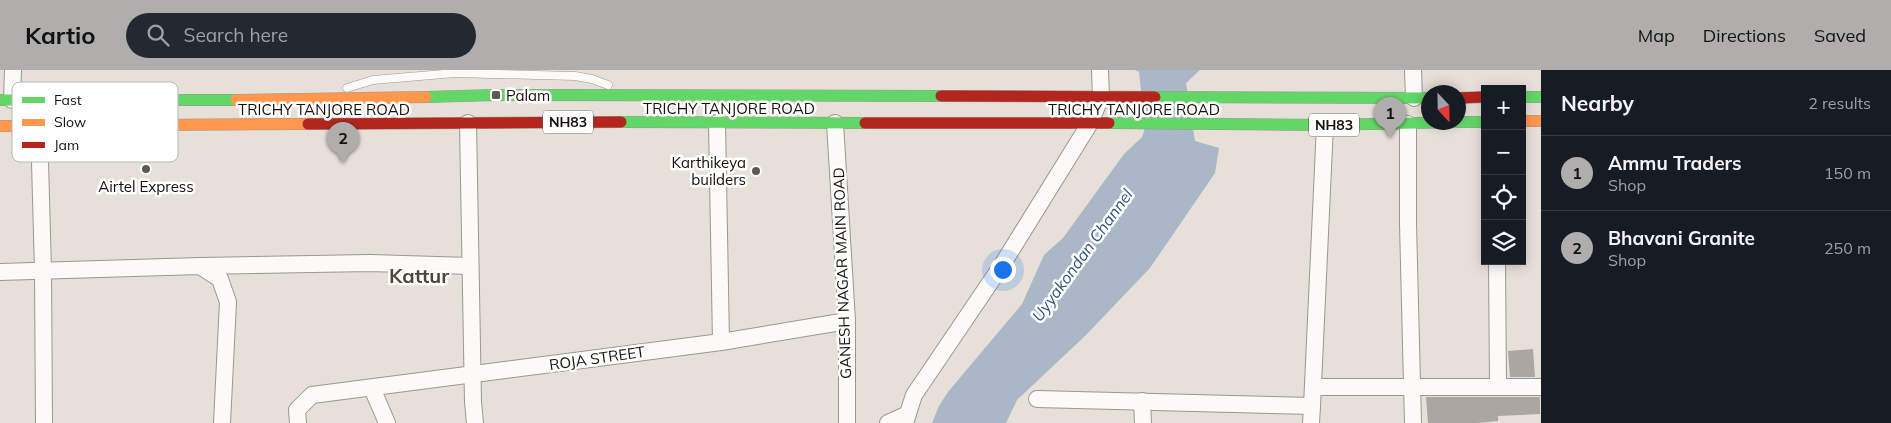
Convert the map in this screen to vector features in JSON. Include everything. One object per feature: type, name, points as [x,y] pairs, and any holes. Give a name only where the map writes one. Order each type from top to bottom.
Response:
[{"type":"highway","name":"TRICHY TANJORE ROAD","points":[[178,100],[318,100],[496,95],[1421,98]]},
{"type":"highway","points":[[1526,97],[1541,97]]},
{"type":"highway","points":[[1466,98],[1481,98]]},
{"type":"highway","points":[[1526,121],[1541,121]]},
{"type":"highway","name":"TRICHY TANJORE ROAD","points":[[178,125],[468,122],[1137,122],[1325,125],[1421,123]]},
{"type":"highway","name":"TRICHY TANJORE ROAD","points":[[1466,122],[1481,122]]},
{"type":"street","points":[[6,100],[13,70]]},
{"type":"street","points":[[888,423],[906,418],[914,395],[1002,265],[1090,123],[1100,97],[1100,70]]},
{"type":"street","points":[[1414,70],[1421,98]]},
{"type":"street","points":[[468,122],[472,375],[475,423]]},
{"type":"street","points":[[717,123],[721,342]]},
{"type":"street","name":"GANESH NAGAR MAIN ROAD","points":[[835,123],[847,321],[847,423]]},
{"type":"street","points":[[1408,124],[1408,224],[1413,423]]},
{"type":"street","points":[[1311,423],[1325,125]]},
{"type":"street","points":[[40,162],[44,423]]},
{"type":"street","points":[[0,272],[370,263],[470,266]]},
{"type":"street","points":[[1497,265],[1498,387]]},
{"type":"street","points":[[200,266],[220,279],[228,302],[222,423]]},
{"type":"street","name":"ROJA STREET","points":[[298,423],[297,410],[312,396],[721,342],[847,321]]},
{"type":"street","points":[[1313,387],[1541,387]]},
{"type":"street","points":[[372,388],[387,423]]},
{"type":"street","points":[[1038,399],[1312,406]]},
{"type":"street","points":[[1142,401],[1143,423]]},
{"type":"lane","points":[[318,100],[373,80],[455,73],[575,76],[604,83],[632,96]]},
{"type":"water","name":"Uyyakondan Channel","points":[[1135,70],[1200,70],[1186,83],[1195,141],[1219,148],[1215,173],[1150,268],[1086,335],[1017,400],[1006,423],[932,423],[939,406],[948,392],[1022,304],[1044,255],[1063,238],[1124,154],[1142,137],[1145,128],[1139,72]]},
{"type":"building","points":[[1533,349],[1535,377],[1510,377],[1508,351]]},
{"type":"building","points":[[1426,397],[1540,397],[1540,414],[1498,416],[1498,421],[1478,423],[1428,423]]},
{"type":"traffic: fast","points":[[426,97],[496,95],[941,96]]},
{"type":"traffic: fast","points":[[1155,97],[1421,98]]},
{"type":"traffic: fast","points":[[1526,97],[1541,97]]},
{"type":"traffic: fast","points":[[0,100],[12,100]]},
{"type":"traffic: fast","points":[[178,100],[236,100]]},
{"type":"traffic: fast","points":[[621,122],[865,123]]},
{"type":"traffic: fast","points":[[1466,122],[1481,122]]},
{"type":"traffic: fast","points":[[1109,123],[1325,125],[1421,123]]},
{"type":"traffic: slow","points":[[236,100],[426,97]]},
{"type":"traffic: slow","points":[[1526,121],[1541,121]]},
{"type":"traffic: slow","points":[[178,125],[308,124]]},
{"type":"traffic: slow","points":[[0,126],[12,126]]},
{"type":"traffic: jam","points":[[941,96],[1155,97]]},
{"type":"traffic: jam","points":[[1466,98],[1481,97]]},
{"type":"traffic: jam","points":[[308,124],[621,122]]},
{"type":"traffic: jam","points":[[865,123],[1109,123]]},
{"type":"place","name":"Palam","points":[[496,95]]},
{"type":"place","name":"Ammu Traders","points":[[1390,138]]},
{"type":"place","name":"Bhavani Granite","points":[[343,163]]},
{"type":"place","name":"Airtel Express","points":[[146,169]]},
{"type":"place","name":"Karthikeya builders","points":[[756,171]]},
{"type":"district","name":"Kattur","points":[[419,275]]}]
